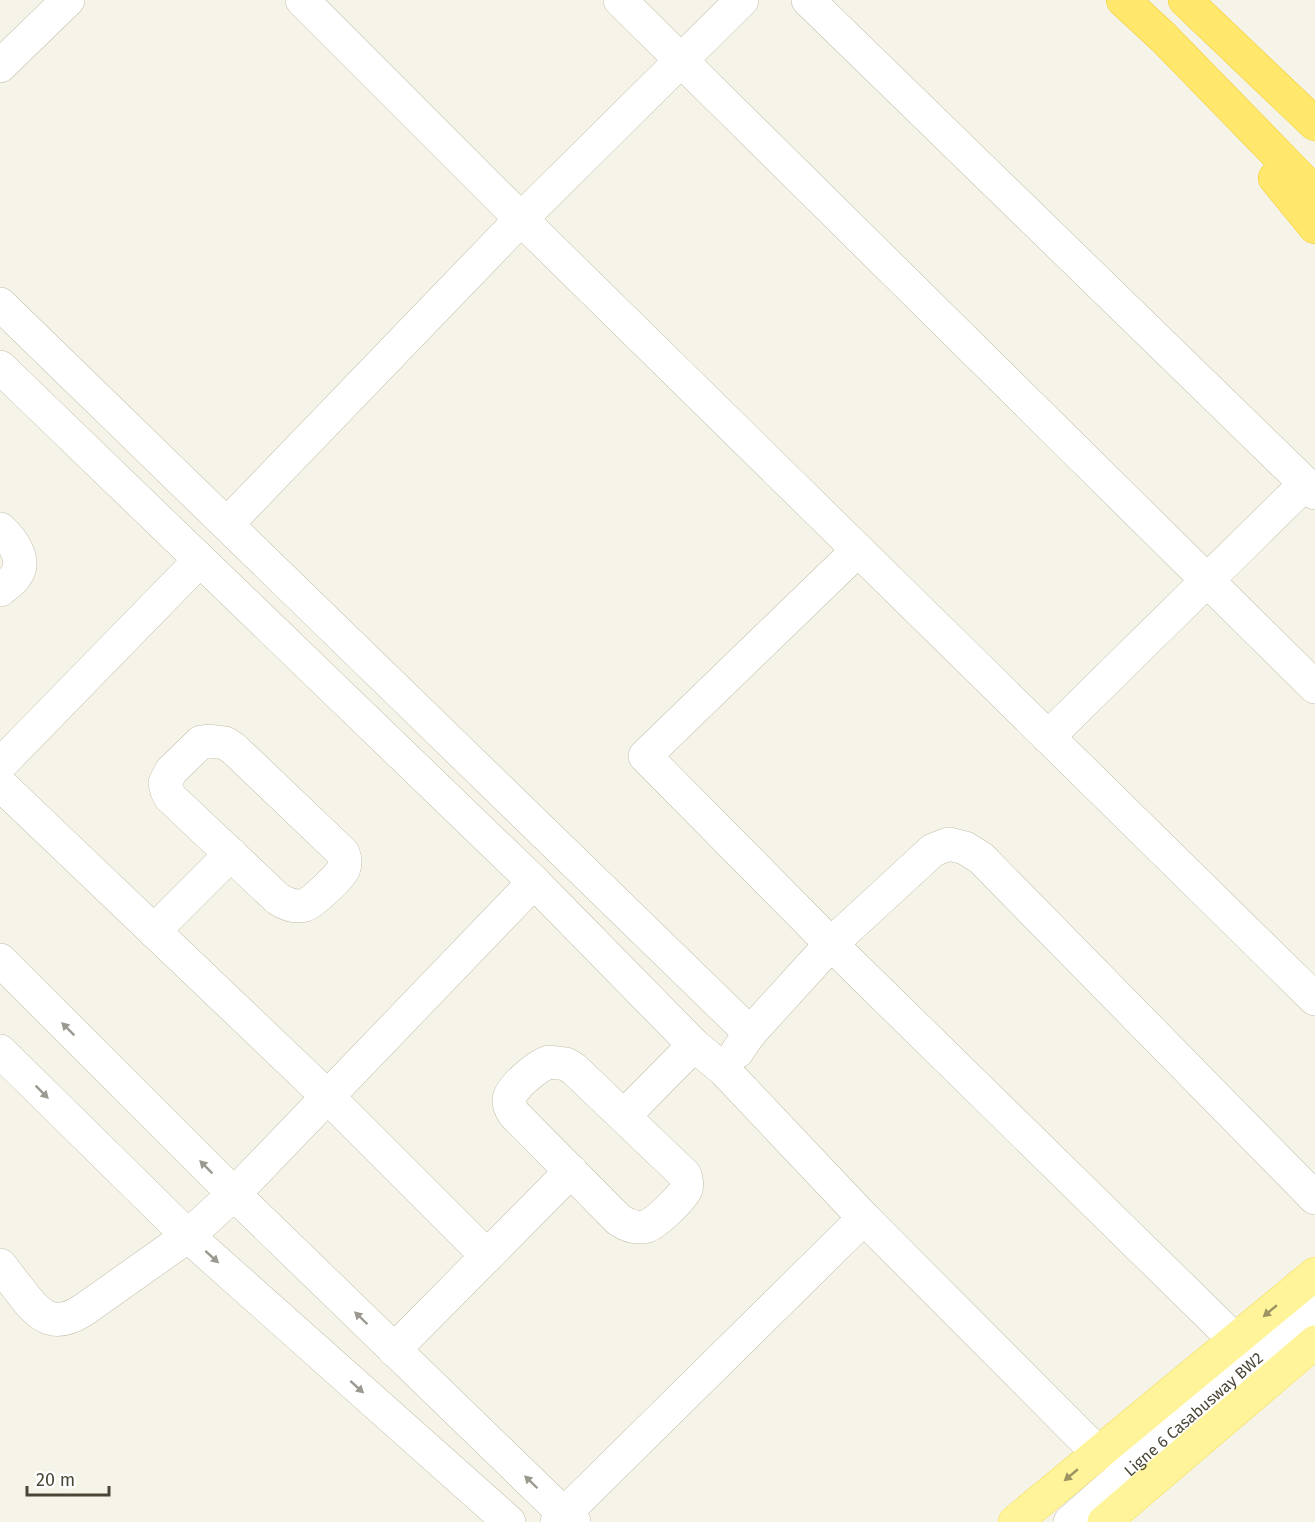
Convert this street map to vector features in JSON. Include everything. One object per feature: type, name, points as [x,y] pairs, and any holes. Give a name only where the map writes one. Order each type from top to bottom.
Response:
[{"type":"highway","points":[[1123,0],[1164,38],[1315,193]]},
{"type":"highway","points":[[1189,4],[1315,100]]},
{"type":"highway","points":[[1189,4],[1315,124]]},
{"type":"highway","points":[[1164,38],[1315,227]]},
{"type":"main road","points":[[1014,1522],[1315,1274]]},
{"type":"main road","points":[[1104,1522],[1315,1342]]},
{"type":"street","points":[[0,66],[68,0]]},
{"type":"street","points":[[302,0],[521,219],[1315,999]]},
{"type":"street","points":[[620,0],[1315,687]]},
{"type":"street","points":[[227,525],[521,219],[742,0]]},
{"type":"street","points":[[808,0],[1310,489],[1207,580],[1048,737]]},
{"type":"street","points":[[0,304],[750,1034]]},
{"type":"street","points":[[0,367],[534,882],[694,1045],[724,1070],[864,1218],[1098,1453]]},
{"type":"street","points":[[0,529],[15,545],[19,555],[17,575],[0,590]]},
{"type":"street","points":[[858,550],[645,756],[831,944],[1235,1340]]},
{"type":"street","points":[[0,765],[200,560]]},
{"type":"street","points":[[216,741],[232,748],[344,853],[345,866],[315,900],[306,905],[297,906],[286,904],[278,899],[231,854],[170,797],[167,791],[165,783],[171,771],[201,742],[216,741]]},
{"type":"street","points":[[0,784],[328,1097],[487,1256]]},
{"type":"street","points":[[724,1070],[750,1034],[831,944],[933,850],[949,844],[964,848],[981,858],[1315,1198]]},
{"type":"street","points":[[154,931],[231,854]]},
{"type":"street","points":[[0,1265],[33,1308],[41,1315],[60,1320],[82,1311],[188,1236],[234,1194],[534,882]]},
{"type":"street","points":[[0,960],[565,1519],[864,1218]]},
{"type":"street","points":[[624,1116],[694,1045]]},
{"type":"street","points":[[0,1051],[188,1236],[510,1522]]},
{"type":"street","points":[[557,1062],[566,1064],[574,1070],[685,1175],[687,1182],[686,1188],[657,1221],[648,1226],[639,1227],[628,1226],[619,1220],[571,1172],[513,1114],[510,1107],[509,1100],[514,1088],[543,1064],[557,1062]]},
{"type":"street","points":[[394,1350],[571,1172]]},
{"type":"street","name":"Ligne 6 Casabusway BW2","points":[[1070,1522],[1315,1307]]},
{"type":"street","name":"Ligne 6 Casabusway BW2","points":[[1087,1522],[1315,1324]]}]
